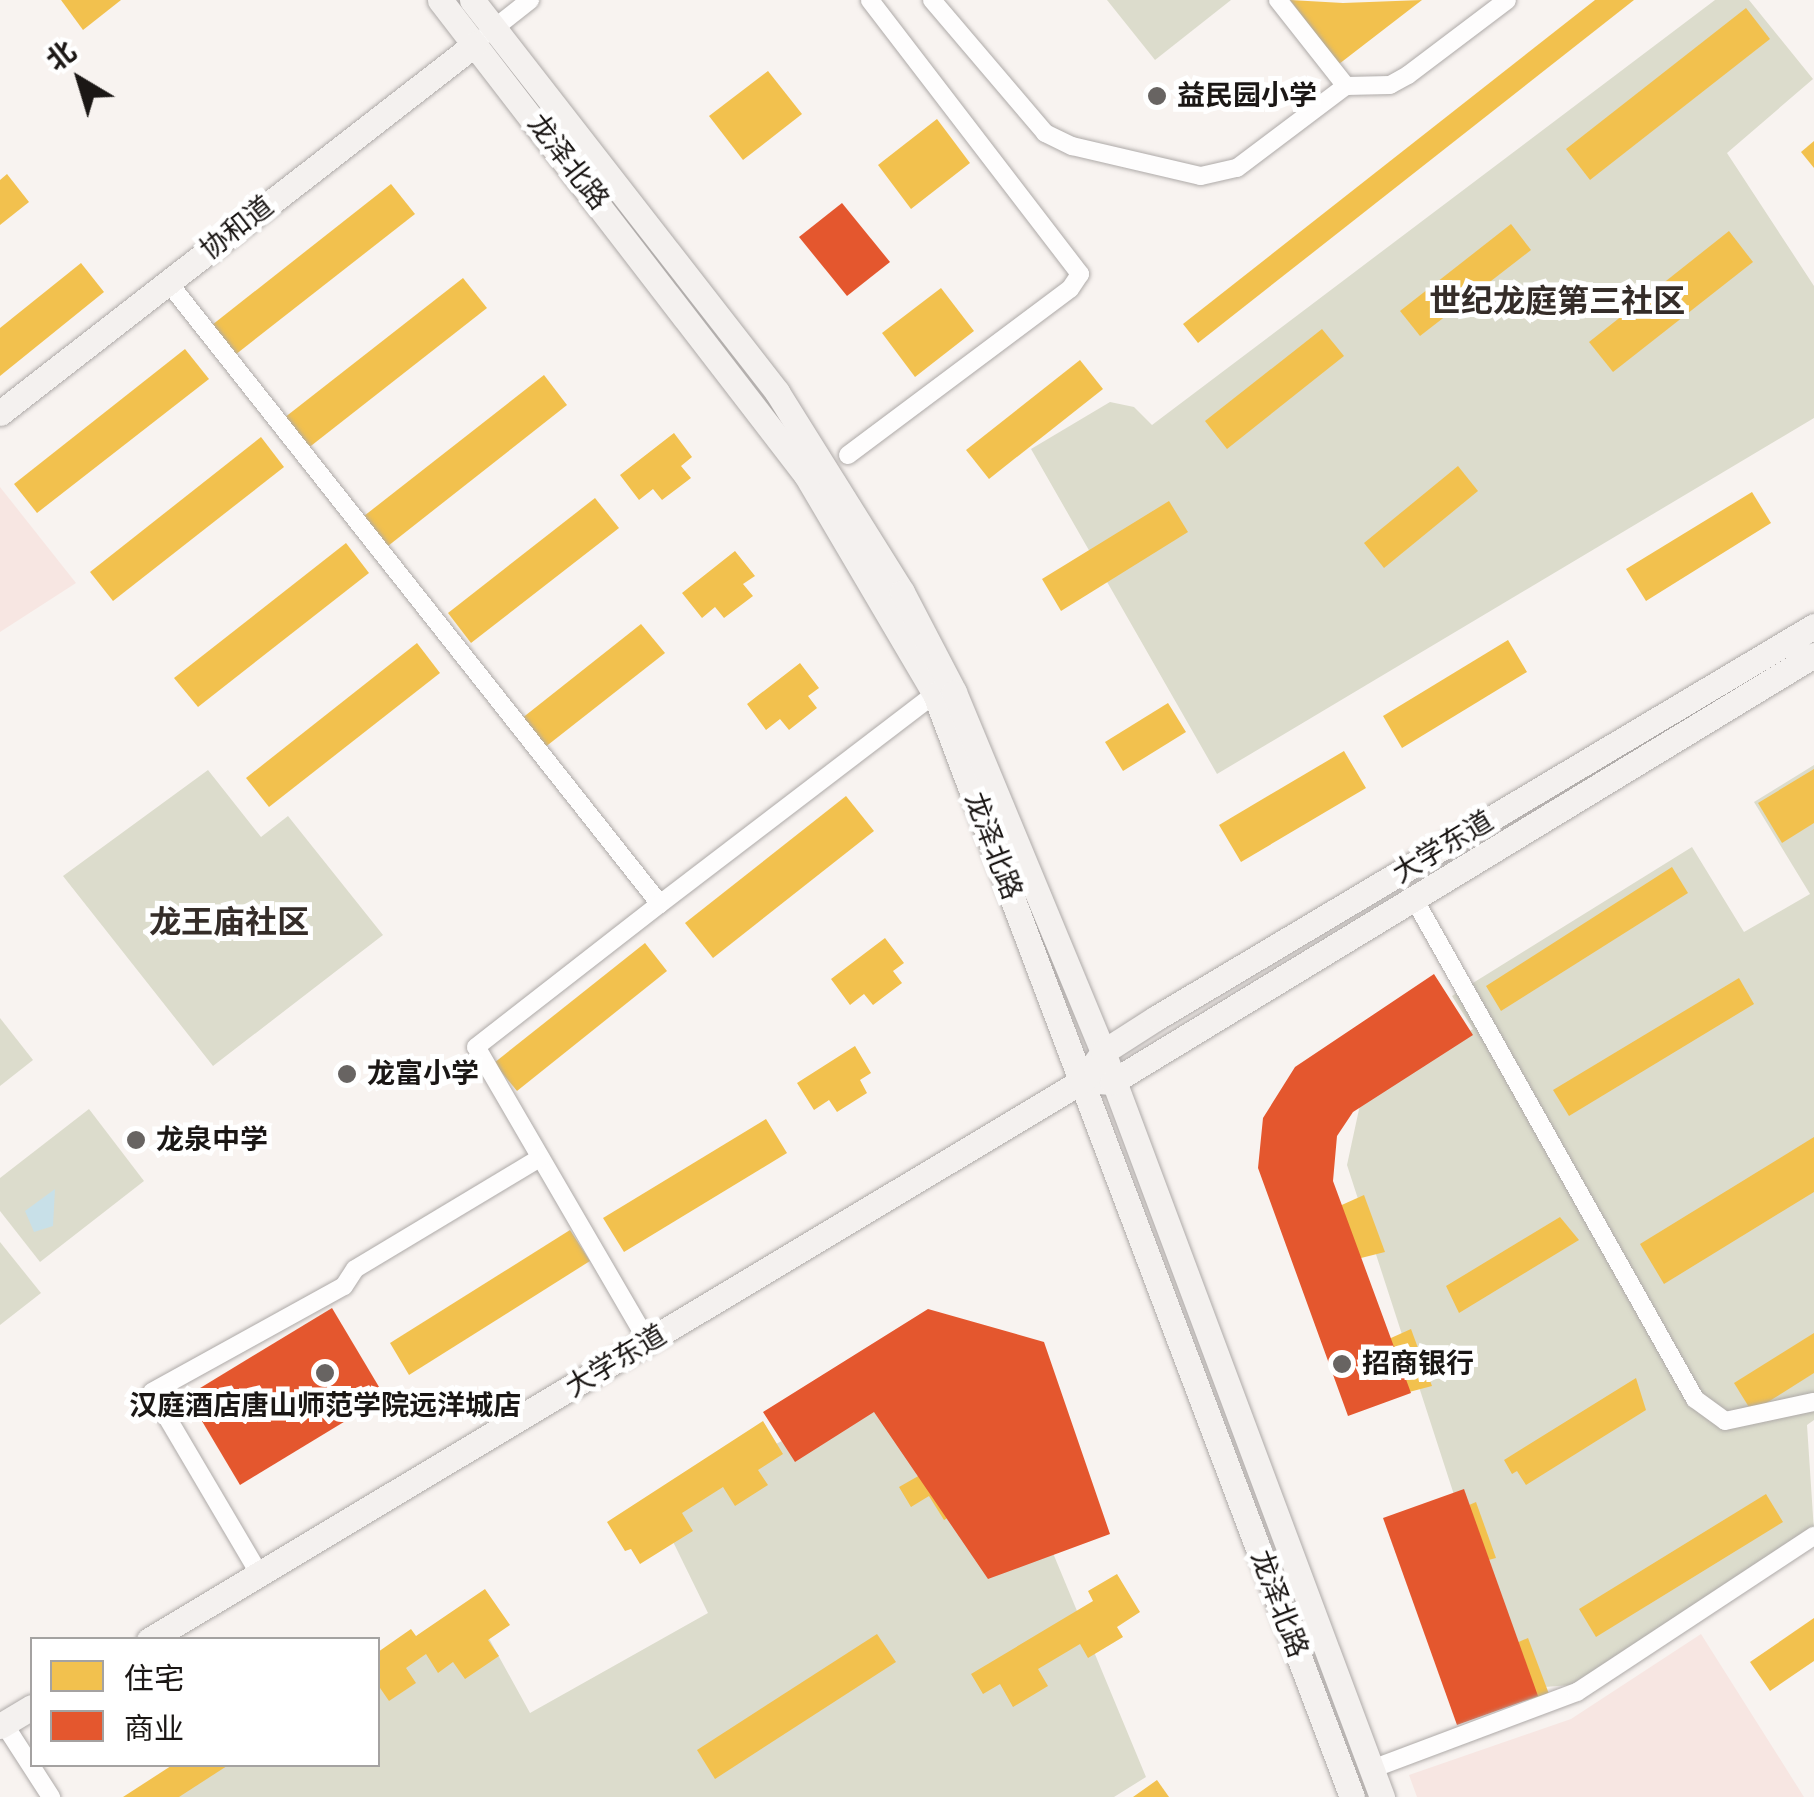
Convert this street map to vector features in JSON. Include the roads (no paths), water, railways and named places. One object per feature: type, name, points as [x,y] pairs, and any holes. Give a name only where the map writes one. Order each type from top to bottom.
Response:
[{"type":"main road","name":"龙泽北路","points":[[440,0],[484,36],[806,474],[944,693],[1103,1052],[1382,1797]]},
{"type":"main road","name":"龙泽北路","points":[[472,0],[484,36]]},
{"type":"main road","name":"协和道","points":[[0,412],[484,36]]},
{"type":"main road","name":"大学东道","points":[[153,1637],[1082,1081],[1103,1052],[1814,626]]},
{"type":"main road","name":"大学东道","points":[[1112,1082],[1814,655]]},
{"type":"main road","name":"龙泽北路","points":[[944,693],[1082,1081],[1352,1797]]},
{"type":"main road","points":[[1082,1081],[1112,1082]]},
{"type":"main road","points":[[2,1725],[30,1708]]},
{"type":"street","points":[[484,36],[530,0]]},
{"type":"street","points":[[848,455],[1070,289],[1080,274],[870,0]]},
{"type":"street","points":[[932,0],[1044,133],[1201,176],[1237,168],[1346,86],[1399,80],[1507,0]]},
{"type":"street","points":[[1278,0],[1346,86]]},
{"type":"street","points":[[168,282],[660,904]]},
{"type":"street","points":[[648,1342],[476,1047],[660,904],[944,693]]},
{"type":"street","points":[[1413,898],[1694,1399],[1725,1420],[1814,1402]]},
{"type":"street","points":[[260,1574],[152,1392],[344,1286],[356,1269],[540,1158]]},
{"type":"street","points":[[1372,1769],[1576,1692],[1814,1536]]},
{"type":"street","points":[[2,1725],[30,1766]]},
{"type":"street","points":[[31,1767],[51,1797]]},
{"type":"water","points":[[55,1189],[53,1226],[34,1232],[25,1211]]},
{"type":"place","name":"益民园小学","points":[[1157,96]]},
{"type":"place","name":"龙富小学","points":[[347,1074]]},
{"type":"place","name":"龙泉中学","points":[[136,1140]]},
{"type":"place","name":"招商银行","points":[[1342,1364]]},
{"type":"place","name":"汉庭酒店唐山师范学院远洋城店","points":[[325,1373]]},
{"type":"district","name":"世纪龙庭第三社区","points":[[1557,301]]},
{"type":"district","name":"龙王庙社区","points":[[229,922]]}]
